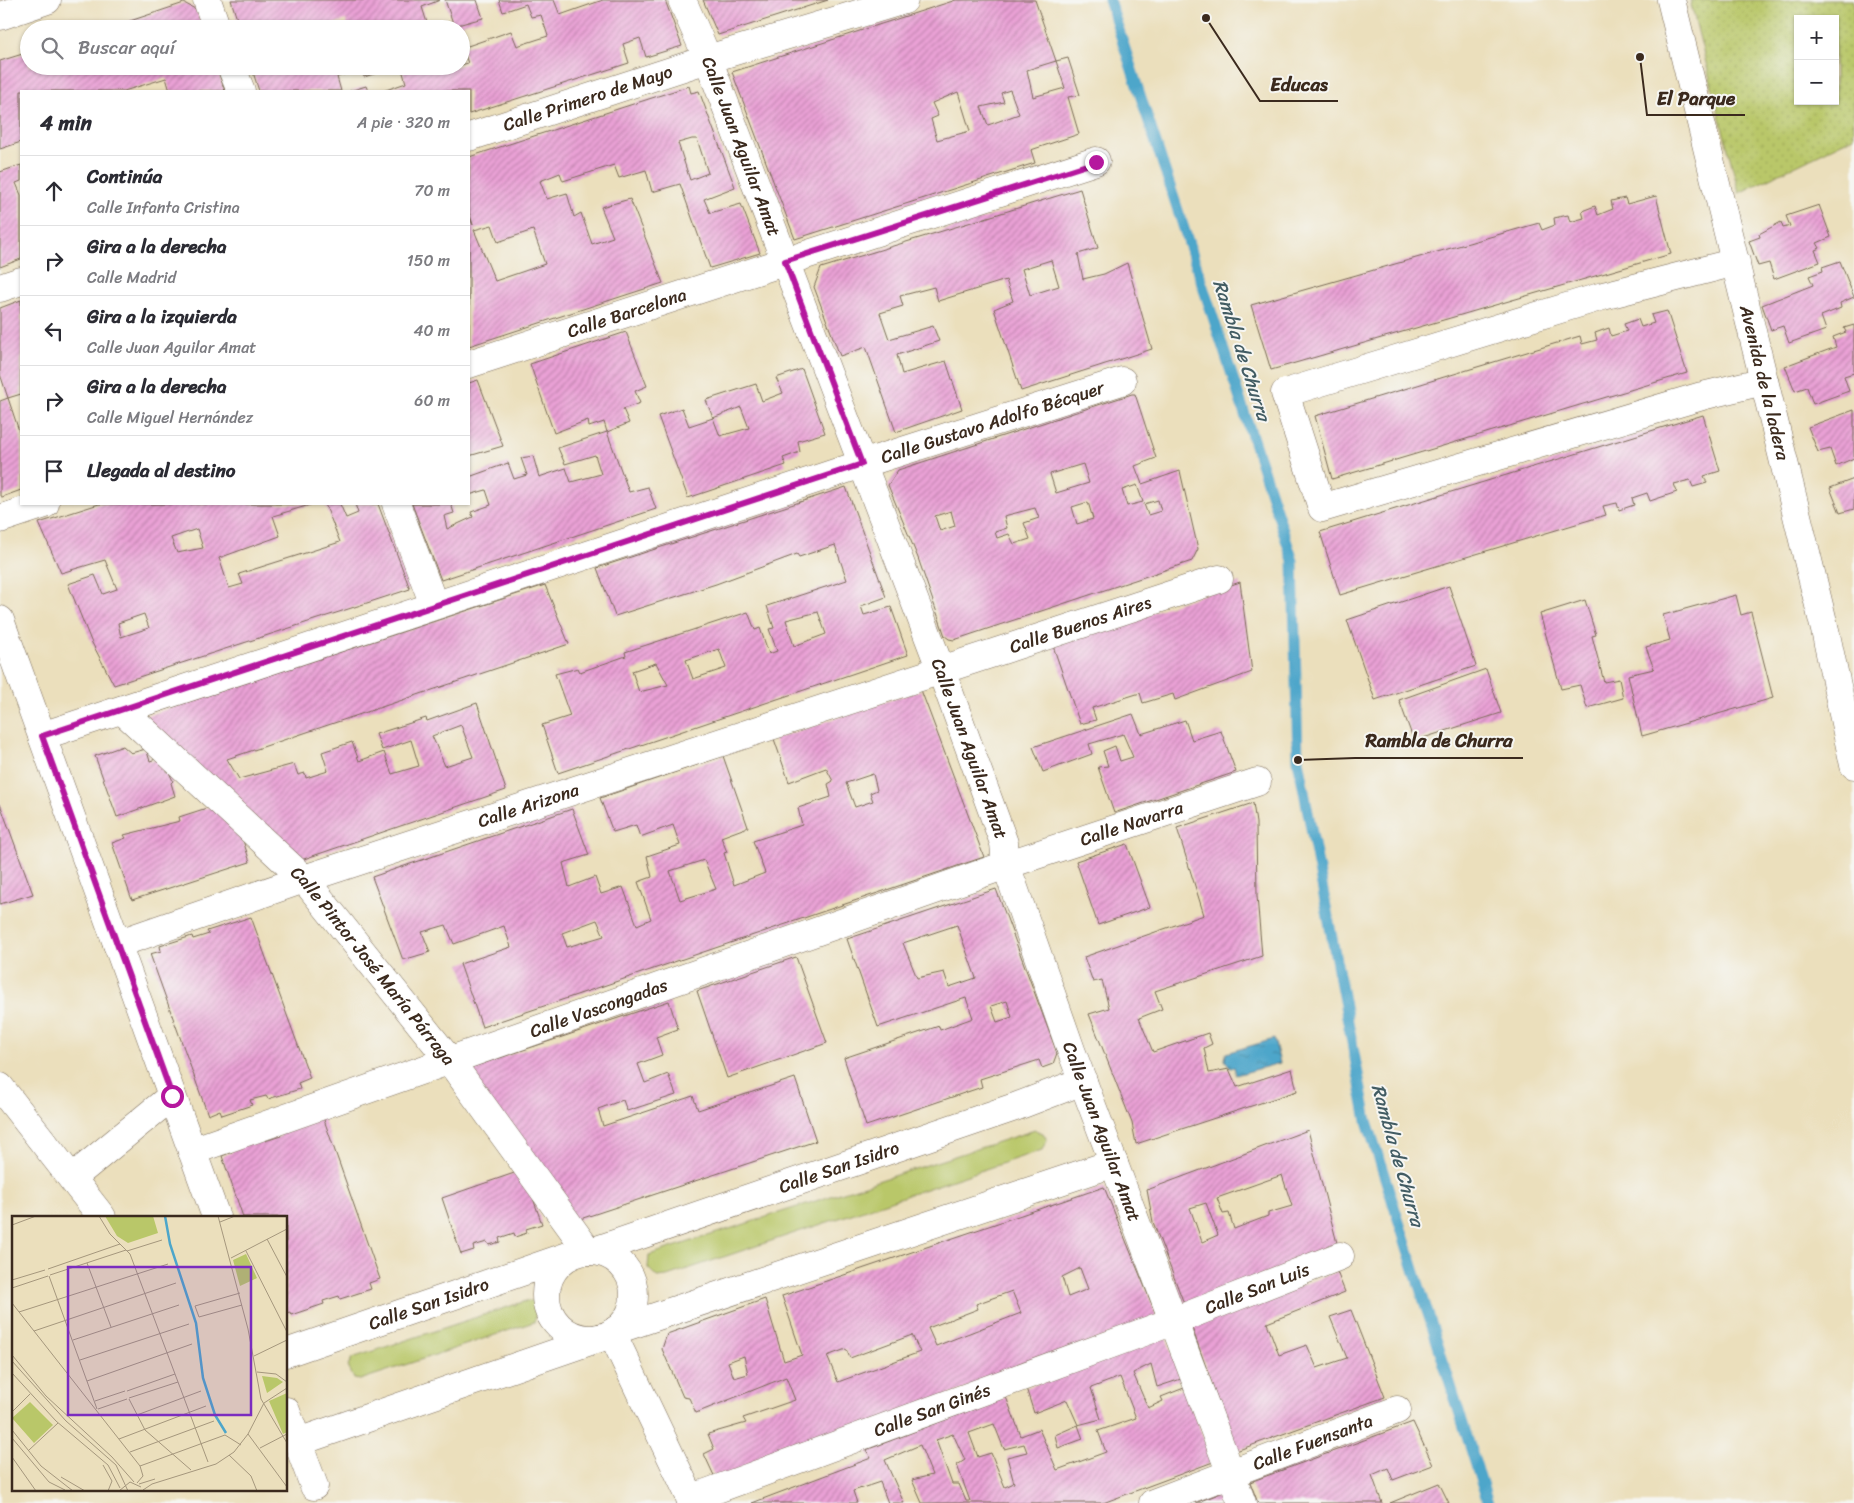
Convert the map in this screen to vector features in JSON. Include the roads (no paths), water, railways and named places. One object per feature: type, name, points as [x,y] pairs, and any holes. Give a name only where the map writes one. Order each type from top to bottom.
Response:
[{"type":"street","points":[[0,16],[47,0]]},
{"type":"street","points":[[206,0],[214,20]]},
{"type":"street","name":"Calle Juan Aguilar Amat","points":[[682,0],[708,59],[941,670],[1004,843],[1006,865],[1083,1081],[1242,1503]]},
{"type":"street","name":"Calle Primero de Mayo","points":[[470,137],[708,59],[904,0]]},
{"type":"street","name":"Avenida de la ladera","points":[[1671,0],[1825,630],[1854,765]]},
{"type":"street","points":[[235,75],[241,90]]},
{"type":"street","name":"Calle Barcelona","points":[[470,364],[1096,162]]},
{"type":"street","points":[[1736,262],[1603,296],[1285,393],[1322,508],[1702,396],[1764,381]]},
{"type":"street","points":[[0,288],[20,281]]},
{"type":"street","name":"Calle Gustavo Adolfo Bécquer","points":[[42,736],[862,464],[1122,381]]},
{"type":"street","points":[[0,519],[43,505]]},
{"type":"street","points":[[396,505],[434,605]]},
{"type":"street","name":"Calle Buenos Aires","points":[[941,670],[1219,579]]},
{"type":"street","points":[[0,620],[216,1216]]},
{"type":"street","name":"Calle Arizona","points":[[117,944],[304,879],[941,670]]},
{"type":"street","name":"Calle Pintor José María Párraga","points":[[122,710],[304,879],[450,1061],[585,1252]]},
{"type":"street","name":"Calle Navarra","points":[[1006,865],[1257,782]]},
{"type":"street","name":"Calle Vascongadas","points":[[192,1151],[1006,865]]},
{"type":"street","name":"Calle San Isidro","points":[[288,1352],[1015,1107],[1083,1081]]},
{"type":"street","points":[[0,1087],[101,1216]]},
{"type":"street","points":[[72,1178],[172,1096]]},
{"type":"street","points":[[292,1447],[609,1334],[1114,1163]]},
{"type":"street","points":[[585,1252],[608,1254],[619,1261],[628,1271],[633,1283],[635,1296],[632,1309],[626,1321],[609,1334],[585,1338],[571,1335],[559,1326],[549,1309],[546,1288],[551,1274],[560,1263],[585,1252]]},
{"type":"street","name":"Calle San Luis","points":[[1174,1321],[1340,1256]]},
{"type":"street","name":"Calle San Ginés","points":[[692,1501],[1174,1321]]},
{"type":"street","points":[[609,1334],[692,1501]]},
{"type":"street","name":"Calle Fuensanta","points":[[1153,1503],[1396,1410]]},
{"type":"street","points":[[288,1423],[292,1447],[320,1495]]},
{"type":"water","points":[[1274,1039],[1280,1063],[1236,1075],[1234,1067],[1230,1067],[1225,1060],[1226,1053]]},
{"type":"waterway","name":"Rambla de Churra","points":[[1109,0],[1293,561],[1298,760],[1367,1121],[1488,1503]]},
{"type":"place","name":"Educas","points":[[1206,18]]},
{"type":"place","name":"El Parque","points":[[1640,57]]},
{"type":"place","name":"Rambla de Churra","points":[[1298,760]]}]
